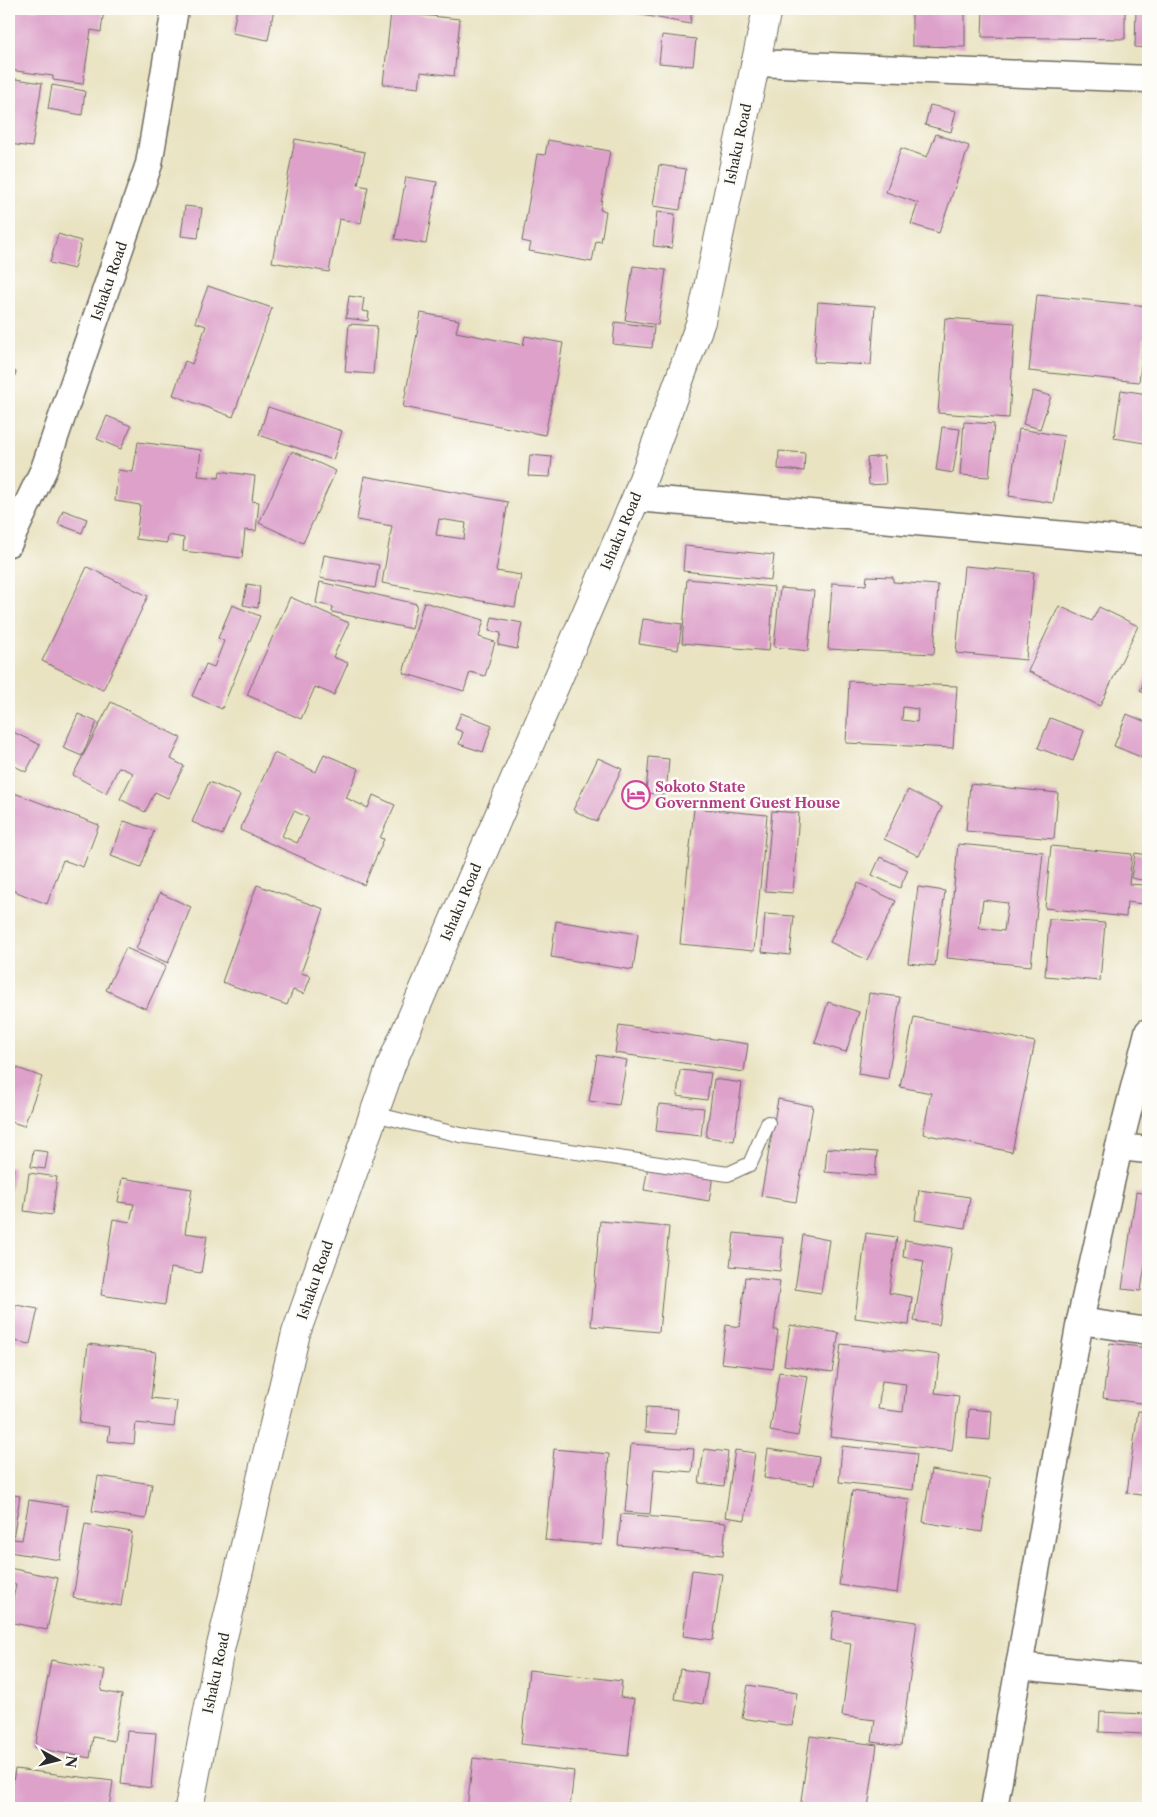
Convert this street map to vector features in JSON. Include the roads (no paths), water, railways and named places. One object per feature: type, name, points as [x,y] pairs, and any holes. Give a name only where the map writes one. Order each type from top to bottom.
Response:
[{"type":"street","name":"Ishaku Road","points":[[9,544],[44,469],[149,164],[175,9]]},
{"type":"street","name":"Ishaku Road","points":[[189,1808],[219,1654],[296,1333],[396,1054],[636,498],[701,322],[767,9]]},
{"type":"street","points":[[755,64],[1148,79]]},
{"type":"street","points":[[636,498],[1148,542]]},
{"type":"street","points":[[994,1808],[1080,1321],[1119,1147],[1148,1032]]},
{"type":"street","points":[[1119,1147],[1148,1150]]},
{"type":"street","points":[[1080,1321],[1148,1331]]},
{"type":"street","points":[[1019,1666],[1148,1679]]},
{"type":"lane","points":[[374,1114],[460,1135],[728,1174],[750,1164],[768,1123]]},
{"type":"place","name":"Sokoto State Government Guest House","points":[[636,795]]}]
